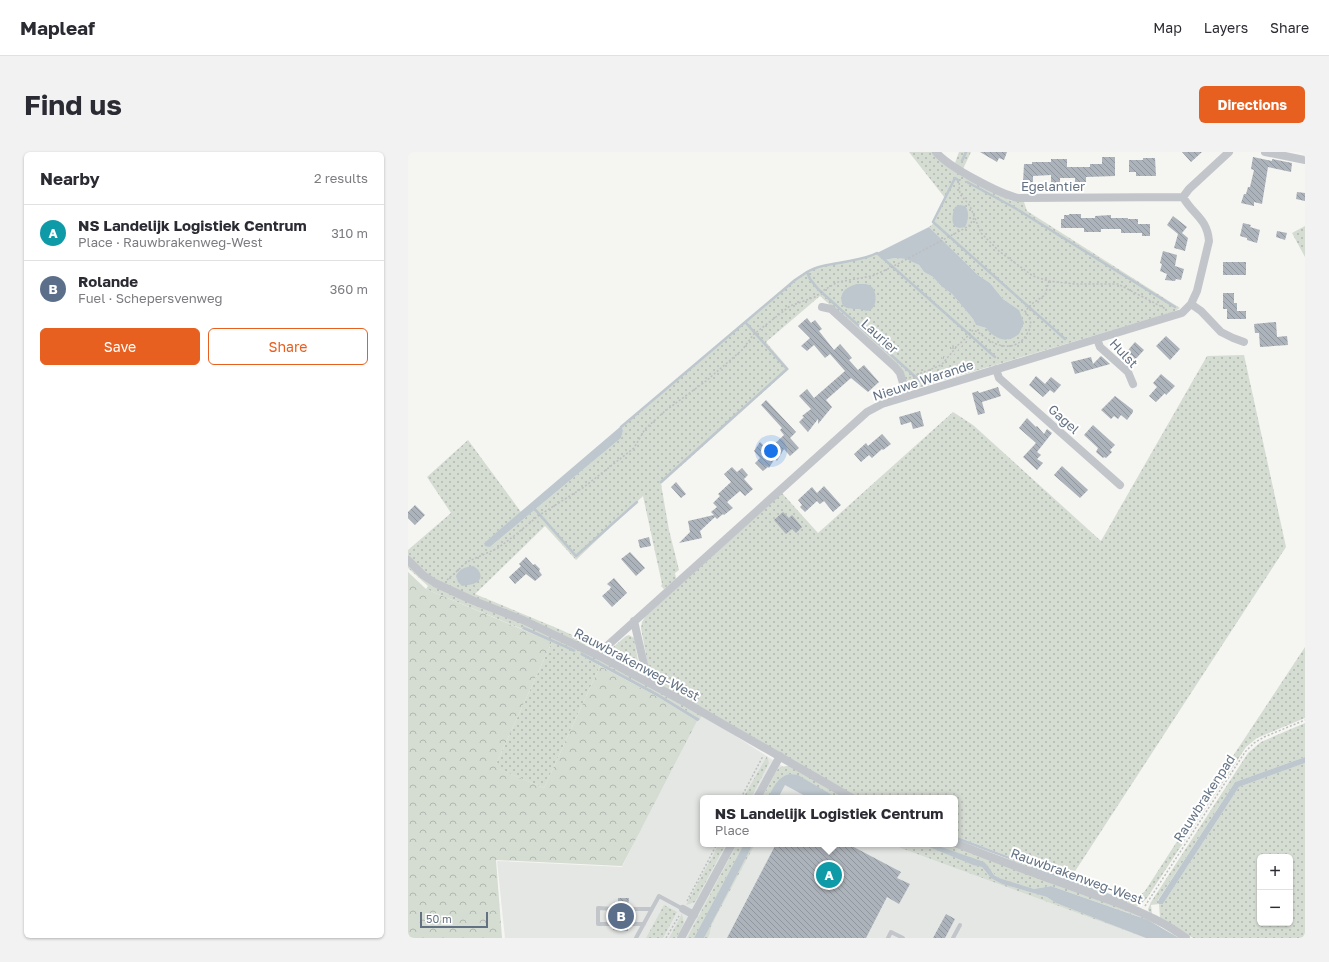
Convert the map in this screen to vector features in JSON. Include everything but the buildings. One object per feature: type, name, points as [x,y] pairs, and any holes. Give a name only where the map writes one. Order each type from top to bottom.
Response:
[{"type":"street","name":"Egelantier","points":[[936,152],[950,165],[1006,194],[1018,198],[1184,197]]},
{"type":"street","points":[[1229,152],[1189,189],[1184,197],[1188,205],[1206,225],[1209,232],[1209,241],[1197,292],[1191,304],[1201,310],[1221,332],[1244,342]]},
{"type":"street","points":[[1265,152],[1305,160]]},
{"type":"street","name":"Nieuwe Warande","points":[[597,655],[867,412],[882,404],[907,396],[1171,317],[1182,313],[1191,304]]},
{"type":"street","name":"Laurier","points":[[822,307],[831,309],[895,367],[900,373],[907,396]]},
{"type":"street","name":"Hulst","points":[[1097,339],[1100,347],[1128,372],[1133,384]]},
{"type":"street","name":"Gagel","points":[[996,369],[999,378],[1120,485]]},
{"type":"street","name":"Rauwbrakenweg-West","points":[[408,560],[423,575],[440,586],[523,620],[597,655],[648,682],[847,795]]},
{"type":"street","points":[[634,621],[648,682]]},
{"type":"street","points":[[759,795],[780,756]]},
{"type":"street","name":"Rauwbrakenweg-West","points":[[958,844],[1141,912],[1163,922],[1186,938]]},
{"type":"street","points":[[681,938],[730,847]]},
{"type":"street","points":[[683,909],[694,915]]},
{"type":"lane","points":[[636,938],[659,896],[683,909]]},
{"type":"lane","points":[[613,924],[598,924],[598,908],[614,908]]},
{"type":"lane","points":[[628,909],[652,909]]},
{"type":"lane","points":[[628,924],[644,924]]},
{"type":"lane","points":[[953,938],[960,925]]},
{"type":"lane","points":[[888,938],[891,932],[902,938]]},
{"type":"path","points":[[963,172],[960,181],[960,194],[970,206],[981,233],[1000,252],[1033,276],[1049,281],[1089,285],[1118,284],[1166,309],[1171,317]]},
{"type":"path","points":[[440,586],[467,562],[498,548],[538,516],[584,487],[634,448],[645,429],[665,411],[706,381],[742,350],[754,334],[790,306],[815,297],[838,282],[872,276],[890,268],[969,226],[974,218]]},
{"type":"path","points":[[912,377],[935,368],[943,363],[973,330],[978,331],[988,340],[997,344],[1007,347],[1017,344],[1025,337],[1031,328],[1030,319],[1025,311],[1033,303],[1045,295],[1049,281]]},
{"type":"path","name":"Rauwbrakenpad","points":[[1141,912],[1245,752],[1254,743],[1264,737],[1305,720]]},
{"type":"path","points":[[743,795],[767,749]]},
{"type":"path","points":[[666,938],[715,847]]},
{"type":"shaded area","points":[[960,205],[967,208],[968,219],[965,227],[960,228],[954,225],[952,219],[955,207]]},
{"type":"shaded area","points":[[929,227],[978,275],[990,283],[1003,299],[1019,310],[1024,323],[1019,334],[1007,340],[996,337],[986,328],[976,325],[973,319],[952,294],[941,286],[933,277],[924,272],[919,265],[906,259],[895,258],[885,260],[877,253]]},
{"type":"shaded area","points":[[857,284],[869,285],[874,289],[875,303],[870,310],[850,309],[843,306],[841,298],[842,295],[846,289]]},
{"type":"shaded area","points":[[620,427],[622,427],[623,431],[621,438],[490,547],[485,546],[484,543]]},
{"type":"shaded area","points":[[473,566],[480,573],[479,580],[473,584],[462,586],[458,582],[456,576],[457,574],[467,567]]},
{"type":"shaded area","points":[[523,626],[576,650],[574,652],[522,629]]},
{"type":"shaded area","points":[[581,652],[659,694],[700,719],[697,721],[658,697],[580,655]]},
{"type":"shaded area","points":[[698,712],[827,795],[700,795],[700,847],[936,847],[1163,938],[505,938],[497,861],[622,867]]},
{"type":"shaded area","points":[[1305,757],[1305,763],[1239,787],[1163,904],[1159,904],[1159,899],[1235,782]]},
{"type":"shaded area","points":[[786,775],[798,775],[832,795],[803,795],[785,785],[780,795],[770,795],[779,780]]},
{"type":"shaded area","points":[[958,837],[1023,862],[1022,864],[958,840]]},
{"type":"shaded area","points":[[742,847],[751,847],[704,938],[694,938]]},
{"type":"shaded area","points":[[929,847],[942,847],[984,862],[994,875],[999,878],[1034,889],[1051,886],[1148,920],[1179,938],[1146,938],[1056,903],[1047,897],[1002,884],[991,878],[982,867],[973,865]]},
{"type":"shaded area","points":[[1031,865],[1126,900],[1125,902],[1030,868]]},
{"type":"green space","points":[[909,152],[932,152],[939,160],[956,173],[1012,201],[1024,202],[1027,211],[1180,308],[1173,312],[911,390],[908,387],[899,367],[820,296],[766,342],[789,369],[661,484],[669,530],[679,570],[675,573],[676,579],[664,589],[661,586],[662,584],[643,496],[576,560],[545,526],[475,594],[594,645],[582,645],[475,599],[429,577],[408,557],[408,550],[451,513],[427,477],[468,440],[521,512],[484,543],[490,547],[621,438],[623,431],[622,427],[799,277],[814,268],[870,256],[877,253],[885,260],[895,258],[907,259],[919,265],[924,272],[933,277],[941,286],[952,294],[973,319],[976,325],[986,328],[995,336],[1008,340],[1019,310],[1003,299],[990,283],[978,275],[929,227],[934,223],[945,198]]},
{"type":"green space","points":[[959,152],[971,152],[963,169],[955,163]]},
{"type":"green space","points":[[1305,226],[1305,257],[1292,233]]},
{"type":"green space","points":[[962,337],[966,341],[949,360],[942,360],[942,356]]},
{"type":"green space","points":[[1244,355],[1286,547],[1070,879],[1031,865],[1030,868],[988,852],[1022,864],[1023,862],[958,837],[958,795],[850,795],[655,683],[649,671],[641,628],[642,622],[645,617],[782,493],[818,533],[953,412],[973,425],[1101,541],[1207,356]]},
{"type":"green space","points":[[408,564],[412,568],[587,652],[702,715],[700,719],[659,694],[581,653],[580,655],[600,666],[544,788],[496,768],[496,764],[552,642],[574,652],[523,626],[522,629],[426,589],[428,586],[408,568]]},
{"type":"green space","points":[[408,572],[426,589],[552,642],[496,764],[497,768],[544,788],[600,666],[658,697],[697,721],[622,866],[496,860],[502,938],[408,938]]},
{"type":"green space","points":[[629,635],[634,638],[640,672],[639,675],[610,659],[612,648]]},
{"type":"green space","points":[[1305,647],[1305,718],[1257,738],[1246,747],[1147,898],[1141,904],[1134,907],[1039,871],[1125,902],[1126,900],[1132,902],[1145,891]]},
{"type":"green space","points":[[1305,723],[1305,757],[1235,782],[1158,900],[1160,904],[1163,904],[1239,787],[1305,763],[1305,938],[1193,938],[1160,918],[1159,904],[1151,905],[1152,914],[1148,909],[1151,902],[1248,753],[1261,742]]},
{"type":"green space","points":[[767,756],[769,763],[753,795],[745,795]]},
{"type":"green space","points":[[790,766],[840,795],[831,795],[804,779],[790,774],[778,781],[770,795],[764,795],[780,767]]},
{"type":"green space","points":[[717,847],[724,847],[695,902],[686,905]]},
{"type":"green space","points":[[735,847],[742,847],[694,938],[687,938]]},
{"type":"green space","points":[[751,847],[753,847],[712,924],[708,938],[704,938]]},
{"type":"green space","points":[[899,847],[930,847],[967,863],[982,867],[987,874],[1002,884],[1047,897],[1056,903],[1146,938]]},
{"type":"green space","points":[[941,847],[957,847],[1148,918],[1184,938],[1179,938],[1160,926],[1137,916],[1051,886],[1034,889],[999,878],[984,863]]},
{"type":"green space","points":[[664,905],[677,912],[663,938],[646,938]]},
{"type":"green space","points":[[682,914],[684,923],[676,938],[669,938]]},
{"type":"waterway","points":[[962,161],[966,152]]},
{"type":"waterway","points":[[958,180],[955,178],[933,222],[1065,339]]},
{"type":"waterway","points":[[967,182],[1015,208],[1175,307]]},
{"type":"waterway","points":[[920,381],[818,289],[810,279],[807,272],[814,268],[869,257],[877,253],[995,357]]},
{"type":"waterway","points":[[621,427],[795,280],[807,272]]},
{"type":"waterway","points":[[661,482],[787,369],[746,323]]},
{"type":"waterway","points":[[533,507],[576,556],[637,502]]},
{"type":"place","name":"NS Landelijk Logistiek Centrum","points":[[829,875]]},
{"type":"place","name":"Rolande","points":[[621,916]]}]
